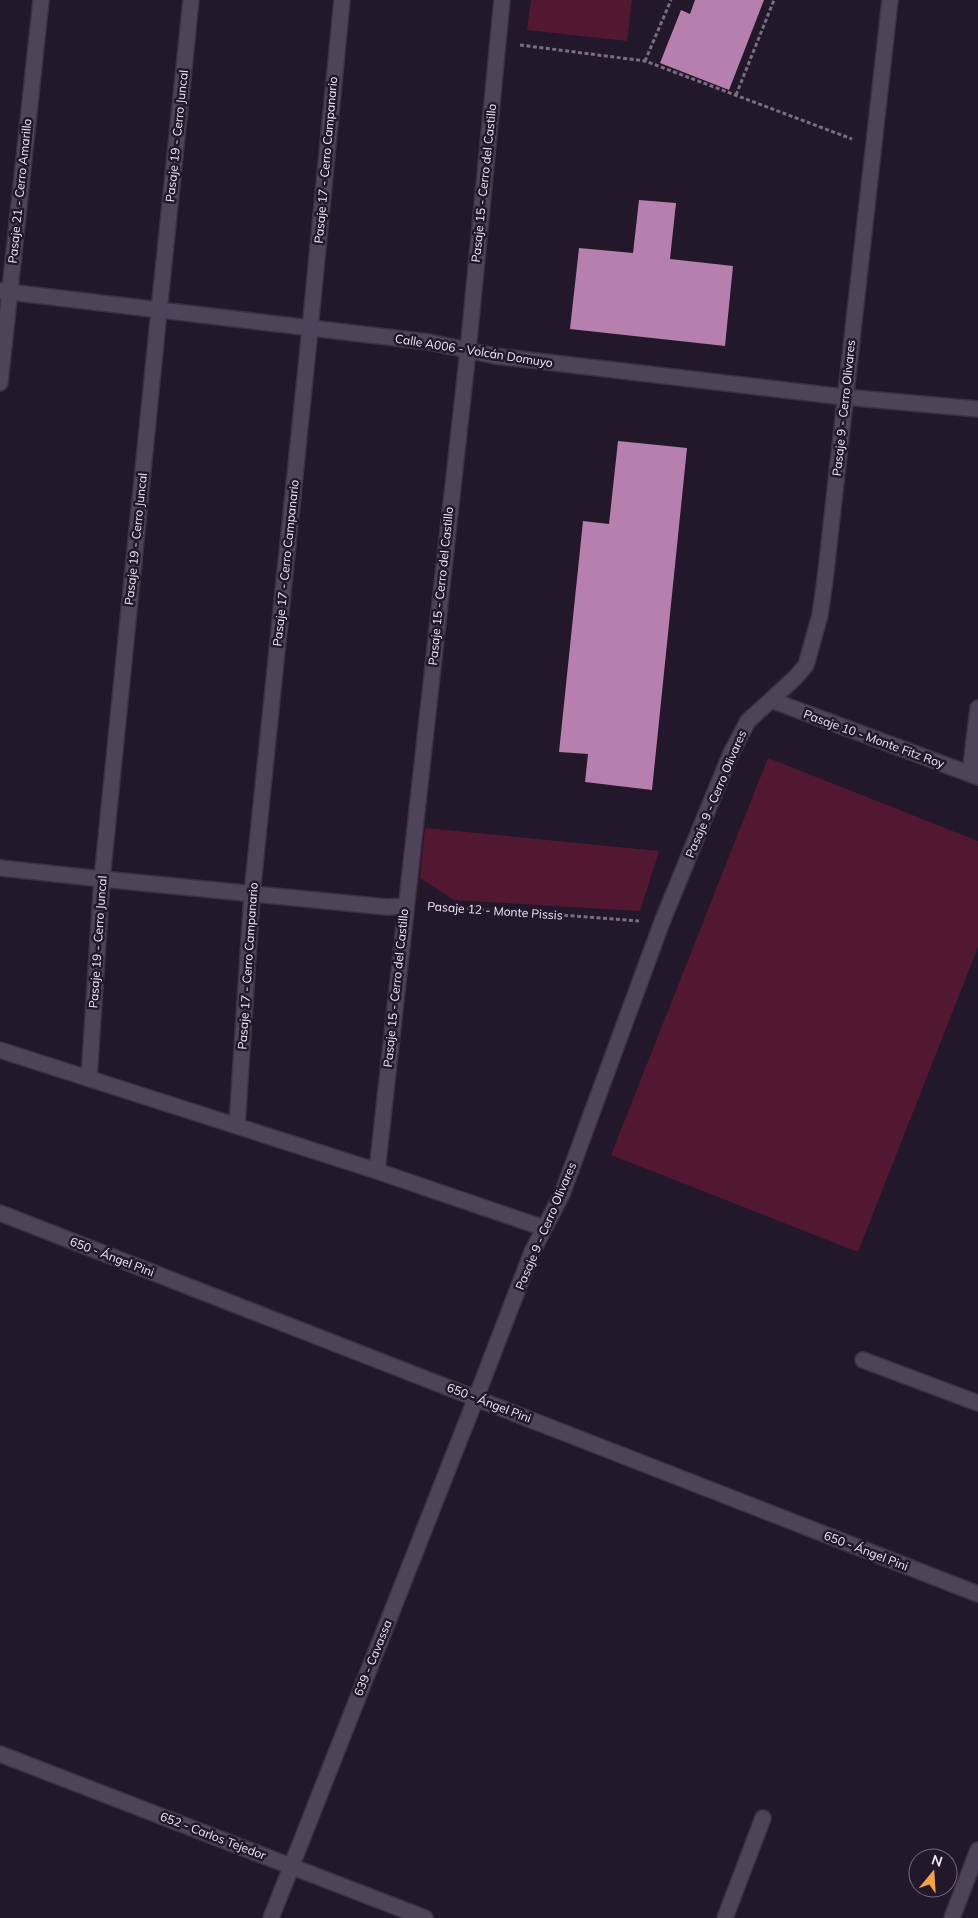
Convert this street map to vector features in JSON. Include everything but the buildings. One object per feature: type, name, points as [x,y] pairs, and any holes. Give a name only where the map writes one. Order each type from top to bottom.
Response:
[{"type":"street","name":"Pasaje 21 - Cerro Amarillo","points":[[0,383],[5,292],[41,0]]},
{"type":"street","name":"Pasaje 19 - Cerro Juncal","points":[[89,1078],[102,880],[158,311],[192,0]]},
{"type":"street","name":"Pasaje 17 - Cerro Campanario","points":[[237,1126],[252,894],[342,0]]},
{"type":"street","name":"Pasaje 15 - Cerro del Castillo","points":[[377,1171],[468,351],[502,0]]},
{"type":"street","name":"Pasaje 9 - Cerro Olivares","points":[[476,1398],[532,1252],[562,1194],[662,922],[731,753],[748,721],[795,678],[806,665],[813,643],[825,580],[890,0]]},
{"type":"street","name":"Calle A006 - Volcán Domuyo","points":[[5,292],[310,330],[429,342],[495,356],[844,398],[978,409]]},
{"type":"street","name":"Pasaje 10 - Monte Fitz Roy","points":[[771,700],[974,776]]},
{"type":"street","points":[[974,776],[978,708]]},
{"type":"street","points":[[0,868],[102,880],[386,907],[405,906]]},
{"type":"street","points":[[0,1050],[377,1171],[544,1228]]},
{"type":"street","name":"650 - Ángel Pini","points":[[0,1213],[978,1594]]},
{"type":"street","points":[[863,1360],[978,1403]]},
{"type":"street","name":"639 - Cavassa","points":[[270,1918],[476,1398]]},
{"type":"street","name":"652 - Carlos Tejedor","points":[[0,1754],[425,1918]]},
{"type":"street","points":[[725,1918],[763,1818]]},
{"type":"street","points":[[952,1918],[978,1850]]},
{"type":"path","points":[[645,61],[671,0]]},
{"type":"path","points":[[736,95],[774,0]]},
{"type":"path","points":[[498,42],[645,61],[873,146]]},
{"type":"path","name":"Pasaje 12 - Monte Pissis","points":[[405,906],[428,905],[662,922]]},
{"type":"shaded area","points":[[531,0],[632,0],[627,41],[527,30]]},
{"type":"shaded area","points":[[768,758],[978,841],[978,947],[858,1252],[611,1155]]},
{"type":"shaded area","points":[[425,828],[659,851],[640,911],[454,900],[420,878]]}]
